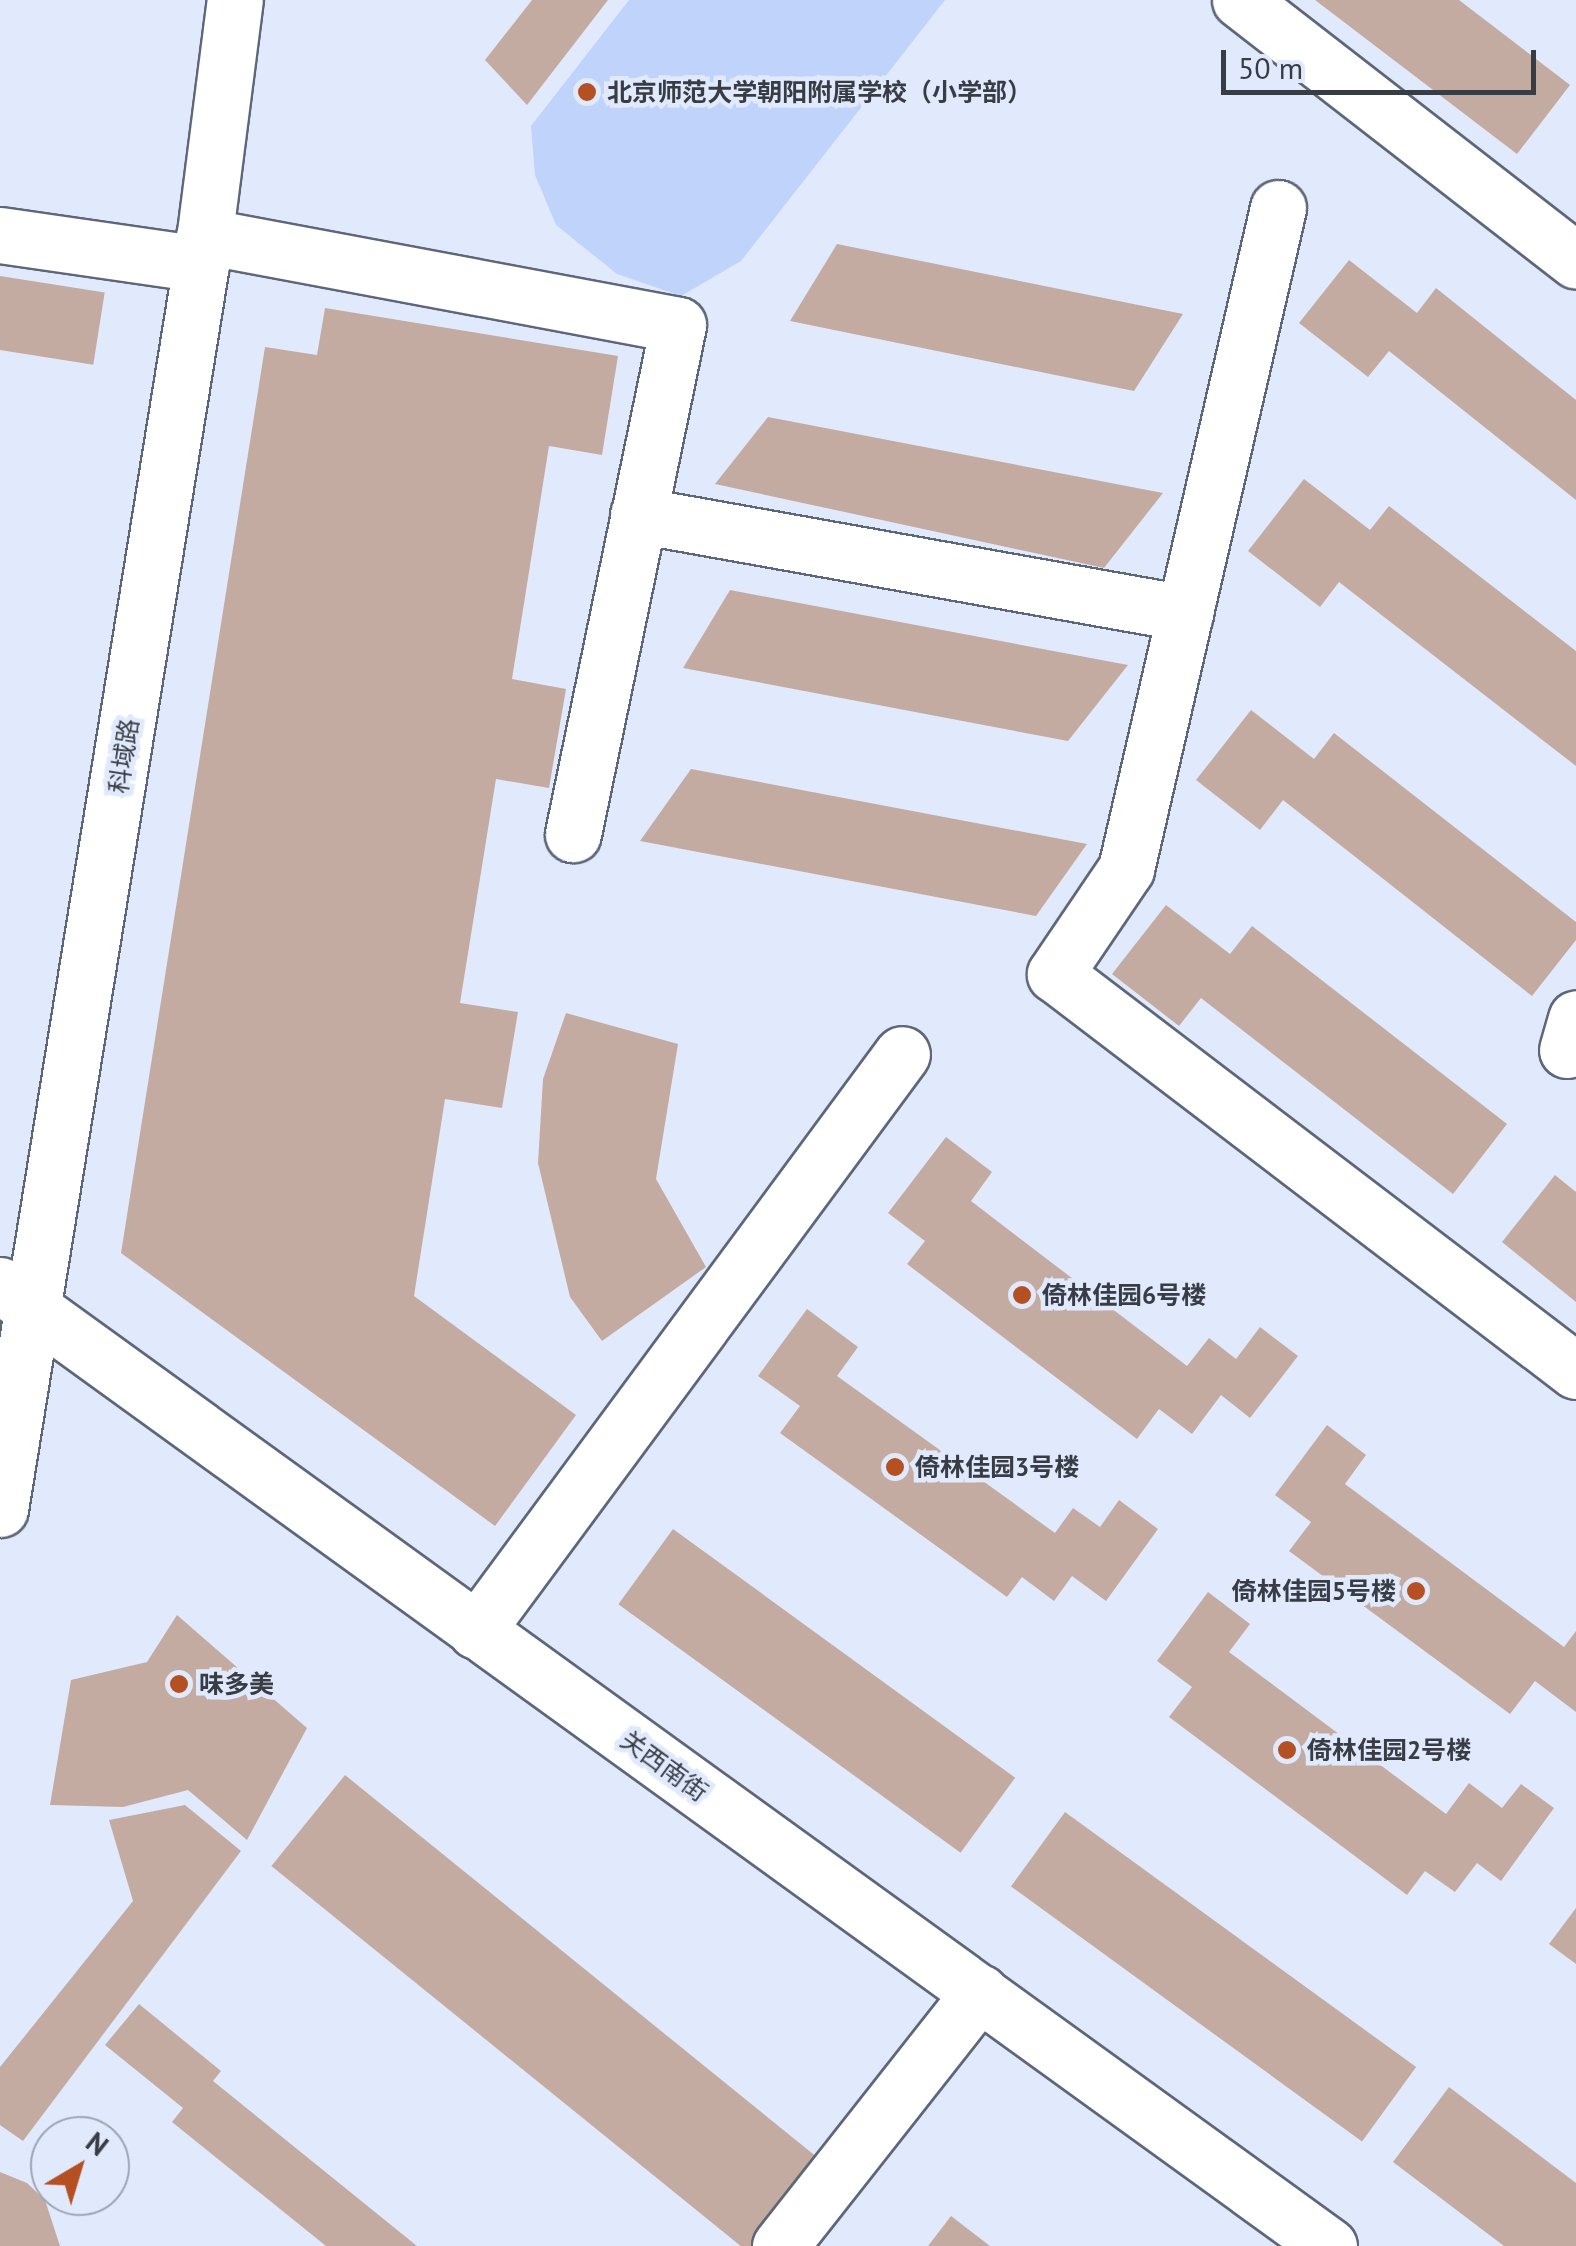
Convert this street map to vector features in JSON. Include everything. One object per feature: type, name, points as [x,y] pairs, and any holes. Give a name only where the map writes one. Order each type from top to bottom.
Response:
[{"type":"street","name":"科域路","points":[[0,1509],[18,1298],[202,250],[235,0]]},
{"type":"street","points":[[1240,0],[1576,261]]},
{"type":"street","points":[[1278,208],[1126,869],[1055,974],[1576,1370]]},
{"type":"street","points":[[0,235],[202,250],[678,325],[573,834]]},
{"type":"street","points":[[638,515],[1185,613]]},
{"type":"street","points":[[476,1631],[902,1054]]},
{"type":"street","name":"关西南街","points":[[18,1298],[1329,2246]]},
{"type":"street","points":[[780,2246],[980,1992]]},
{"type":"shaded area","points":[[629,0],[945,0],[741,261],[681,296],[617,274],[556,225],[535,175],[531,126]]},
{"type":"building","points":[[532,0],[608,0],[527,105],[485,60]]},
{"type":"building","points":[[1315,0],[1459,0],[1570,85],[1517,154]]},
{"type":"building","points":[[837,244],[1183,314],[1134,391],[790,321]]},
{"type":"building","points":[[1349,260],[1417,313],[1436,288],[1576,400],[1576,500],[1389,351],[1368,377],[1299,323]]},
{"type":"building","points":[[0,276],[105,293],[93,365],[0,350]]},
{"type":"building","points":[[325,308],[618,356],[602,455],[549,446],[512,679],[566,689],[549,788],[496,779],[460,1003],[518,1012],[502,1108],[445,1099],[414,1296],[576,1415],[495,1526],[121,1253],[265,347],[317,355]]},
{"type":"building","points":[[768,417],[1163,493],[1104,568],[715,484]]},
{"type":"building","points":[[1304,479],[1370,530],[1389,506],[1576,651],[1576,766],[1339,582],[1320,607],[1248,551]]},
{"type":"building","points":[[730,590],[1128,665],[1068,741],[683,668]]},
{"type":"building","points":[[1251,710],[1314,759],[1334,733],[1576,922],[1576,940],[1532,996],[1283,800],[1260,830],[1196,780]]},
{"type":"building","points":[[691,769],[1087,844],[1036,916],[640,841]]},
{"type":"building","points":[[1166,905],[1230,954],[1252,926],[1507,1124],[1453,1194],[1201,998],[1179,1026],[1112,974]]},
{"type":"building","points":[[566,1013],[678,1044],[656,1179],[706,1267],[602,1341],[570,1297],[538,1163],[543,1079]]},
{"type":"building","name":"倚林佳园6号楼","points":[[946,1137],[992,1172],[971,1201],[1187,1366],[1209,1338],[1236,1359],[1260,1327],[1298,1356],[1250,1418],[1221,1395],[1192,1434],[1159,1409],[1137,1439],[907,1264],[925,1241],[888,1213]]},
{"type":"building","points":[[1555,1175],[1576,1192],[1576,1302],[1502,1242]]},
{"type":"building","name":"倚林佳园3号楼","points":[[807,1309],[858,1347],[837,1376],[1055,1533],[1073,1508],[1100,1527],[1119,1500],[1158,1529],[1106,1601],[1072,1576],[1054,1601],[1022,1577],[1007,1597],[780,1433],[800,1406],[758,1376]]},
{"type":"building","name":"倚林佳园5号楼","points":[[1327,1425],[1366,1455],[1345,1484],[1564,1647],[1576,1631],[1576,1712],[1535,1681],[1510,1714],[1289,1551],[1311,1522],[1275,1495]]},
{"type":"building","points":[[673,1529],[1015,1778],[961,1853],[618,1604]]},
{"type":"building","name":"倚林佳园2号楼","points":[[1208,1592],[1250,1624],[1229,1652],[1446,1814],[1469,1783],[1502,1808],[1521,1784],[1554,1808],[1501,1881],[1477,1863],[1455,1892],[1425,1871],[1407,1895],[1169,1717],[1192,1687],[1157,1661]]},
{"type":"building","points":[[177,1615],[307,1728],[247,1840],[188,1790],[123,1807],[50,1805],[71,1680],[147,1662]]},
{"type":"building","points":[[345,1775],[823,2162],[755,2246],[741,2246],[271,1866]]},
{"type":"building","points":[[185,1805],[241,1851],[42,2116],[30,2116],[30,2132],[23,2141],[0,2125],[0,2067],[133,1901],[109,1820]]},
{"type":"building","points":[[1065,1812],[1416,2067],[1362,2142],[1011,1886]]},
{"type":"building","points":[[1576,1908],[1576,1964],[1549,1944]]},
{"type":"building","points":[[139,2004],[221,2071],[213,2081],[417,2246],[326,2246],[172,2122],[183,2108],[105,2045]]},
{"type":"building","points":[[1449,2087],[1576,2183],[1576,2246],[1504,2246],[1393,2162]]},
{"type":"building","points":[[0,2172],[30,2186],[30,2216],[50,2216],[60,2246],[0,2246]]},
{"type":"building","points":[[951,2216],[990,2246],[928,2246]]},
{"type":"place","name":"北京师范大学朝阳附属学校（小学部）","points":[[587,92]]},
{"type":"place","name":"倚林佳园6号楼","points":[[1022,1295]]},
{"type":"place","name":"倚林佳园3号楼","points":[[895,1467]]},
{"type":"place","name":"倚林佳园5号楼","points":[[1416,1591]]},
{"type":"place","name":"味多美","points":[[179,1684]]},
{"type":"place","name":"倚林佳园2号楼","points":[[1287,1750]]}]
